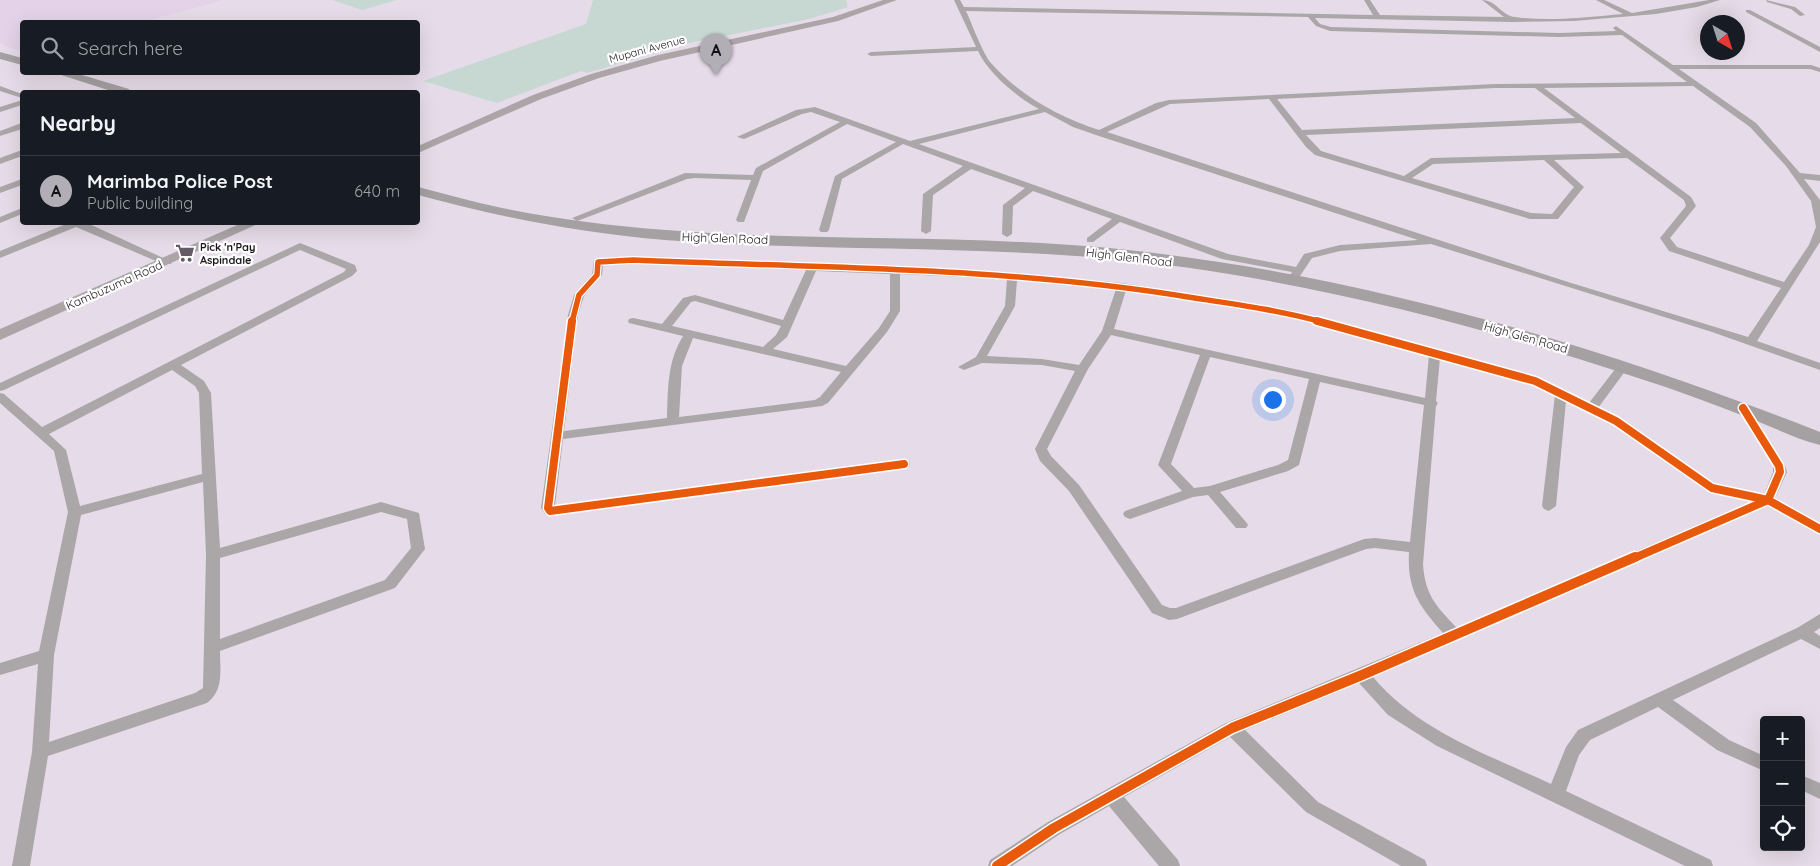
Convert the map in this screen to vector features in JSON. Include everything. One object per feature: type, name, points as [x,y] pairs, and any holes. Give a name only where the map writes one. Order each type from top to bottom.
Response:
[{"type":"main road","points":[[0,55],[20,61]]},
{"type":"main road","points":[[68,75],[118,90]]},
{"type":"main road","name":"High Glen Road","points":[[420,192],[494,211],[625,232],[714,239],[986,244],[1079,251],[1295,276],[1533,338],[1623,366],[1743,408],[1820,439]]},
{"type":"street","name":"Mupani Avenue","points":[[420,149],[537,97],[595,76],[658,58],[830,20],[892,0]]},
{"type":"street","points":[[1367,0],[1378,16]]},
{"type":"street","points":[[1486,0],[1512,20]]},
{"type":"street","points":[[1599,0],[1631,16]]},
{"type":"street","points":[[1717,0],[1695,6],[1631,16],[1512,20],[959,5],[987,63],[1030,102],[1044,110],[1099,133],[1751,341],[1820,367]]},
{"type":"street","points":[[1802,15],[1792,8],[1770,0],[1748,11],[1820,50]]},
{"type":"street","points":[[1309,15],[1318,25],[1330,29],[1559,35],[1623,33]]},
{"type":"street","points":[[1602,18],[1753,124],[1797,175],[1816,201],[1820,228],[1814,245],[1785,286],[1751,341]]},
{"type":"street","points":[[870,54],[981,49]]},
{"type":"street","points":[[1671,68],[1811,67],[1820,70]]},
{"type":"street","points":[[1099,133],[1163,104],[1537,86],[1695,84]]},
{"type":"street","points":[[1537,86],[1688,199],[1691,206],[1666,238],[1673,249],[1785,286]]},
{"type":"street","points":[[0,88],[20,95]]},
{"type":"street","points":[[1271,98],[1318,153],[1530,216],[1555,217],[1579,187],[1547,158]]},
{"type":"street","points":[[0,110],[20,104]]},
{"type":"street","points":[[741,137],[812,109],[1226,257],[1295,276],[1308,256],[1340,248],[1434,241]]},
{"type":"street","points":[[824,230],[838,178],[907,143],[1044,110]]},
{"type":"street","points":[[1299,133],[1583,120]]},
{"type":"street","points":[[741,220],[759,170],[847,121]]},
{"type":"street","points":[[0,134],[20,127]]},
{"type":"street","points":[[0,161],[20,154]]},
{"type":"street","points":[[1405,179],[1431,161],[1631,155]]},
{"type":"street","points":[[926,231],[928,194],[971,165]]},
{"type":"street","points":[[1797,175],[1820,178]]},
{"type":"street","points":[[577,218],[685,176],[756,178]]},
{"type":"street","points":[[0,190],[20,183]]},
{"type":"street","points":[[1007,234],[1008,206],[1032,187]]},
{"type":"street","points":[[0,220],[20,212]]},
{"type":"street","points":[[1090,240],[1120,218]]},
{"type":"street","points":[[0,255],[74,225]]},
{"type":"street","points":[[84,225],[167,262]]},
{"type":"street","name":"Kambuzuma Road","points":[[0,335],[249,225]]},
{"type":"street","points":[[0,387],[300,246],[351,267],[352,270],[348,274],[41,433]]},
{"type":"street","points":[[904,464],[552,512],[548,508],[573,315],[579,295],[597,275],[598,262],[633,260],[1012,276],[1122,286],[1285,312],[1535,381],[1616,421],[1712,488],[1768,500],[1820,529]]},
{"type":"street","points":[[766,350],[778,342],[812,269]]},
{"type":"street","points":[[558,436],[818,403],[824,400],[883,330],[895,311],[894,272]]},
{"type":"street","points":[[980,359],[1010,306],[1012,276]]},
{"type":"street","points":[[1122,286],[1108,331],[1082,369],[1042,444],[1042,453],[1074,488],[1160,611],[1169,614],[1177,613],[1364,544],[1375,543],[1416,548]]},
{"type":"street","points":[[664,329],[691,298],[787,324]]},
{"type":"street","points":[[633,321],[849,370]]},
{"type":"street","points":[[1108,331],[1432,403]]},
{"type":"street","points":[[673,421],[675,367],[682,344],[688,334]]},
{"type":"street","points":[[1435,353],[1432,403],[1416,548],[1416,576],[1422,600],[1454,634]]},
{"type":"street","points":[[1191,493],[1164,465],[1206,354]]},
{"type":"street","points":[[964,367],[980,359],[1042,362],[1082,369]]},
{"type":"street","points":[[40,752],[205,696],[212,686],[213,555],[204,389],[200,384],[171,364]]},
{"type":"street","points":[[1591,409],[1623,366]]},
{"type":"street","points":[[1130,514],[1191,493],[1211,490],[1283,468],[1294,462],[1315,377]]},
{"type":"street","points":[[1550,506],[1561,394]]},
{"type":"street","points":[[0,397],[60,450],[75,512],[46,655],[40,752],[21,866]]},
{"type":"street","points":[[997,866],[1054,828],[1232,728],[1362,675],[1768,500],[1780,472],[1779,466],[1743,408]]},
{"type":"street","points":[[75,512],[210,476]]},
{"type":"street","points":[[1211,490],[1241,525]]},
{"type":"street","points":[[212,648],[390,584],[418,549],[414,516],[381,507],[213,555]]},
{"type":"street","points":[[1556,794],[1572,752],[1584,735],[1802,632],[1820,620]]},
{"type":"street","points":[[1802,632],[1820,643]]},
{"type":"street","points":[[0,669],[46,655]]},
{"type":"street","points":[[1362,675],[1394,710],[1436,737],[1704,866]]},
{"type":"street","points":[[1659,700],[1723,745],[1760,762]]},
{"type":"street","points":[[1232,728],[1312,807],[1418,866]]},
{"type":"street","points":[[1805,784],[1820,791]]},
{"type":"street","points":[[1112,796],[1171,866]]},
{"type":"shaded area","points":[[0,0],[224,0],[149,20],[20,20],[20,51],[0,44]]},
{"type":"shaded area","points":[[332,0],[397,0],[362,10]]},
{"type":"shaded area","points":[[593,0],[846,0],[848,7],[809,19],[689,43],[587,73],[581,71],[497,103],[423,81],[586,24]]},
{"type":"cycle path","points":[[904,464],[550,511],[548,508],[573,315],[579,295],[597,275],[598,262],[633,260],[1012,276],[1122,286],[1285,312],[1535,381],[1616,421],[1712,488],[1768,500],[1820,529]]},
{"type":"cycle path","points":[[997,866],[1054,828],[1232,728],[1362,675],[1768,500],[1780,472],[1779,466],[1743,408]]},
{"type":"place","name":"Marimba Police Post","points":[[716,75]]},
{"type":"place","name":"Pick 'n'Pay Aspindale","points":[[185,253]]}]
